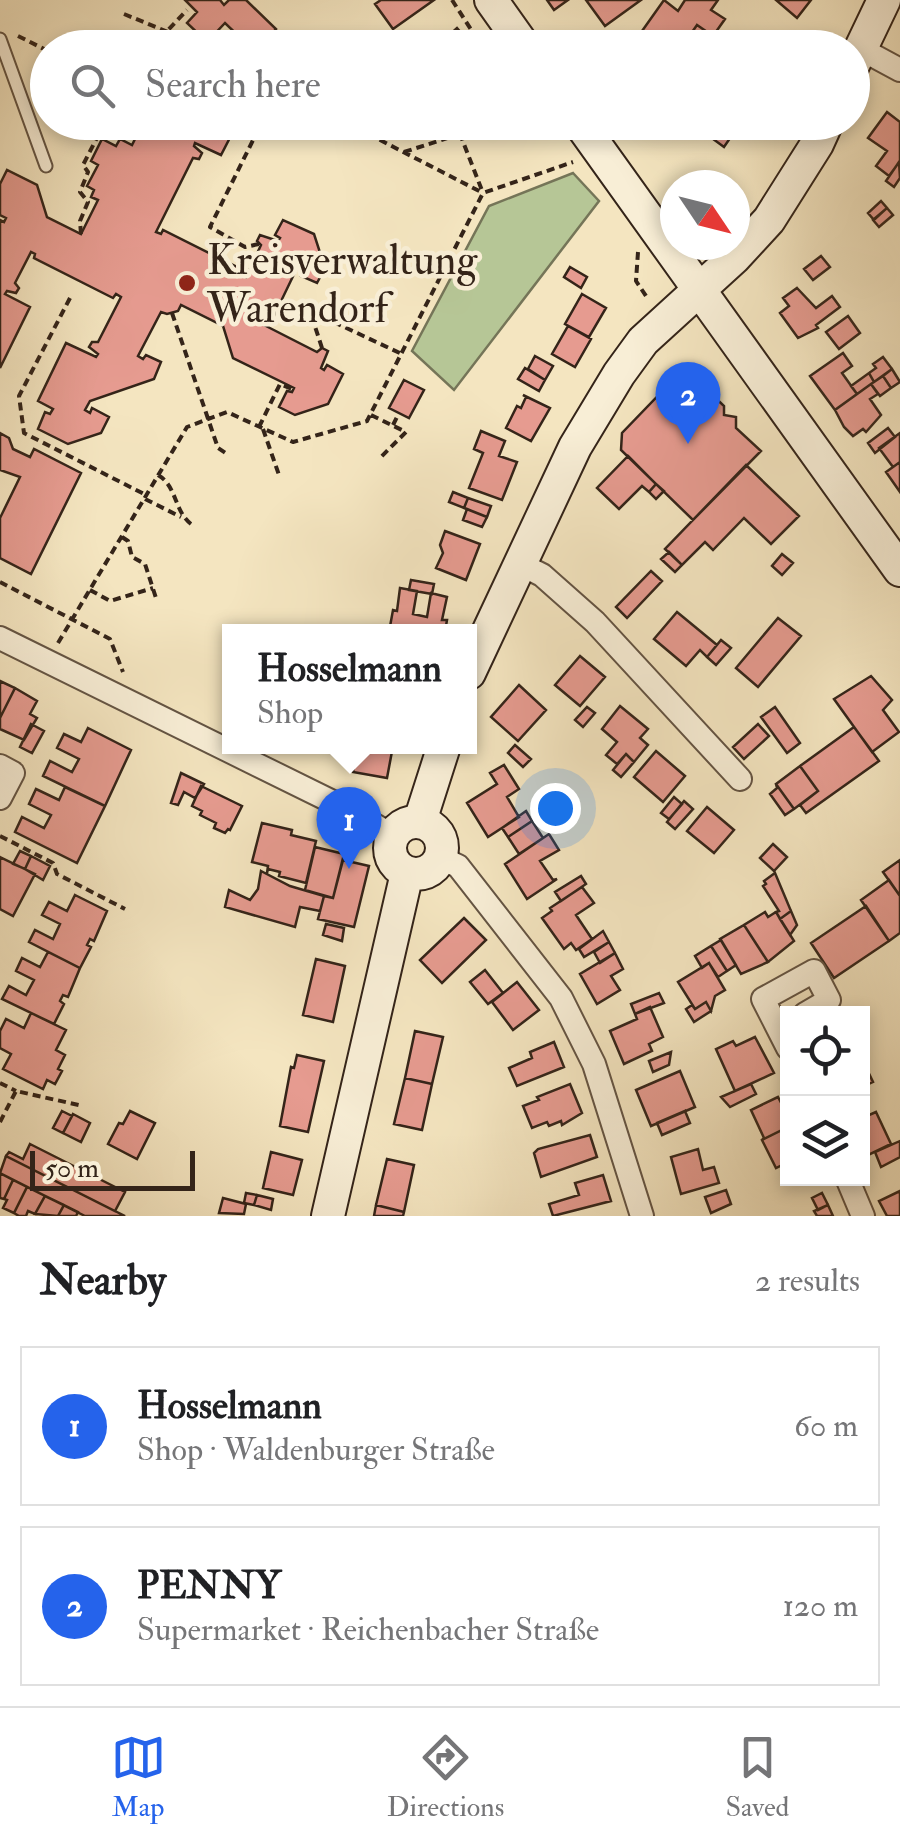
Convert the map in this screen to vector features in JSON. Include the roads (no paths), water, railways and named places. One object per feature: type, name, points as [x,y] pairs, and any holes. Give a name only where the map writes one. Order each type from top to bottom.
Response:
[{"type":"street","points":[[492,0],[513,30]]},
{"type":"street","points":[[870,30],[884,0]]},
{"type":"street","points":[[870,62],[900,70]]},
{"type":"street","points":[[592,140],[900,570]]},
{"type":"street","points":[[477,655],[575,447],[600,405],[643,341],[734,258],[769,220],[820,140]]},
{"type":"street","points":[[518,563],[542,576],[595,622],[740,779]]},
{"type":"street","points":[[0,638],[222,747]]},
{"type":"street","points":[[236,754],[350,810],[406,829],[440,834],[441,858],[428,872],[407,873],[392,858],[406,829],[440,754]]},
{"type":"street","points":[[0,766],[13,773],[0,798]]},
{"type":"street","points":[[441,858],[458,866],[561,998],[594,1064],[642,1216]]},
{"type":"street","points":[[328,1216],[407,873]]},
{"type":"street","points":[[780,1025],[763,999],[814,971],[830,1000],[819,1006]]},
{"type":"street","points":[[850,1186],[863,1216]]},
{"type":"lane","points":[[0,38],[30,121]]},
{"type":"lane","points":[[37,140],[46,166]]},
{"type":"place","name":"Kreisverwaltung Warendorf","points":[[187,283]]},
{"type":"place","name":"PENNY","points":[[688,444]]},
{"type":"place","name":"Hosselmann","points":[[349,869]]}]
